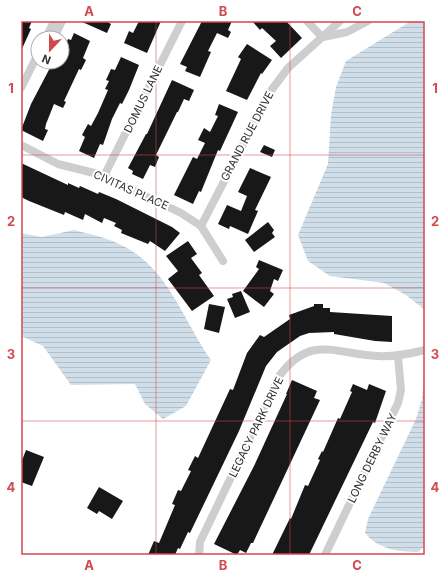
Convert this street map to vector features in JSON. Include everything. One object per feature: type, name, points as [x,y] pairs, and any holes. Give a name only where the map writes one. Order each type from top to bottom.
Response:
[{"type":"street","name":"DOMUS LANE","points":[[104,176],[182,21]]},
{"type":"street","points":[[307,21],[322,37],[347,32],[368,21]]},
{"type":"street","name":"GRAND RUE DRIVE","points":[[201,226],[270,92],[288,68],[340,21]]},
{"type":"street","points":[[21,88],[30,70]]},
{"type":"street","name":"CIVITAS PLACE","points":[[21,146],[58,164],[104,176],[182,213],[201,226],[223,261]]},
{"type":"street","name":"LEGACY PARK DRIVE","points":[[199,555],[200,542],[280,375],[288,364],[299,356],[324,348],[376,356],[398,356],[425,350]]},
{"type":"street","name":"LONG DERBY WAY","points":[[325,555],[398,403],[401,390],[398,356]]},
{"type":"shaded area","points":[[411,21],[425,21],[425,310],[406,295],[384,283],[330,276],[308,261],[298,235],[328,164],[331,115],[336,87],[346,61]]},
{"type":"shaded area","points":[[74,230],[119,244],[136,254],[150,266],[172,295],[211,360],[186,406],[163,419],[145,404],[135,384],[71,385],[43,346],[21,336],[21,233],[42,237]]},
{"type":"shaded area","points":[[424,377],[425,546],[418,552],[403,551],[382,546],[376,543],[365,533],[368,519],[416,419],[422,399]]},
{"type":"building","points":[[21,21],[32,21],[29,28],[31,29],[21,51]]},
{"type":"building","points":[[80,21],[106,21],[111,24],[107,33]]},
{"type":"building","points":[[139,21],[161,21],[147,53],[124,43],[129,31],[133,33]]},
{"type":"building","points":[[202,21],[232,21],[228,30],[231,32],[228,38],[217,33],[208,51],[211,52],[200,77],[185,71],[187,67],[180,64]]},
{"type":"building","points":[[252,21],[286,21],[302,38],[281,58],[270,46],[276,41],[262,28],[260,30]]},
{"type":"building","points":[[74,33],[90,41],[83,58],[86,60],[81,70],[79,69],[64,101],[66,102],[63,108],[54,104],[46,124],[45,129],[48,130],[43,141],[21,130],[31,104],[49,70],[70,70],[71,40]]},
{"type":"building","points":[[247,44],[272,60],[262,74],[261,73],[247,100],[226,91],[241,59],[238,57]]},
{"type":"building","points":[[121,57],[139,65],[122,104],[120,103],[112,119],[103,145],[100,144],[94,158],[79,151],[85,137],[82,135],[88,124],[91,126],[98,113],[108,90],[105,89],[109,81],[106,80],[111,69],[115,70]]},
{"type":"building","points":[[172,80],[194,90],[189,101],[184,99],[177,112],[156,155],[159,157],[155,167],[150,165],[143,179],[132,174],[133,171],[128,168],[147,134]]},
{"type":"building","points":[[219,104],[238,112],[220,151],[218,150],[201,192],[199,191],[193,204],[174,195],[193,157],[197,159],[205,143],[198,140],[204,128],[210,132],[218,116],[215,115]]},
{"type":"building","points":[[264,145],[275,150],[272,157],[260,152]]},
{"type":"building","points":[[21,163],[68,185],[68,183],[79,188],[80,186],[98,194],[99,192],[116,199],[172,227],[180,233],[165,251],[150,241],[148,244],[121,233],[122,230],[114,226],[116,223],[104,218],[102,223],[85,214],[83,220],[65,212],[64,215],[29,201],[21,197]]},
{"type":"building","points":[[250,168],[271,177],[255,210],[258,211],[248,234],[230,226],[229,229],[218,224],[227,205],[241,211],[247,196],[238,192]]},
{"type":"building","points":[[268,222],[274,230],[272,233],[275,237],[254,252],[245,240]]},
{"type":"building","points":[[188,241],[197,254],[191,258],[202,273],[199,275],[214,296],[192,311],[168,279],[178,271],[166,256]]},
{"type":"building","points":[[259,260],[283,270],[278,281],[274,279],[270,291],[274,294],[264,307],[243,291],[259,269],[256,267]]},
{"type":"building","points":[[241,291],[250,312],[235,318],[227,299],[233,297],[232,294]]},
{"type":"building","points":[[209,304],[225,307],[219,333],[204,329]]},
{"type":"building","points":[[314,304],[323,304],[323,308],[330,308],[330,312],[392,316],[392,342],[375,341],[334,334],[334,332],[309,333],[300,336],[277,352],[266,366],[239,431],[190,533],[188,532],[180,549],[178,548],[175,555],[148,555],[154,541],[159,543],[175,505],[172,504],[178,490],[181,491],[191,471],[188,470],[195,456],[198,458],[230,389],[233,390],[247,353],[260,335],[264,337],[290,319],[289,315],[314,306]]},
{"type":"building","points":[[292,380],[317,391],[314,398],[320,400],[253,543],[251,543],[246,553],[240,550],[237,555],[214,544],[254,466]]},
{"type":"building","points":[[353,384],[367,390],[369,384],[386,391],[375,423],[373,422],[309,555],[272,555],[290,518],[291,519],[305,485],[308,486],[320,460],[318,459],[322,451],[323,452],[338,418],[340,419],[352,392],[350,391]]},
{"type":"building","points":[[26,450],[44,457],[32,486],[21,482],[21,463]]},
{"type":"building","points":[[99,487],[123,501],[112,519],[99,511],[97,514],[87,508]]}]
